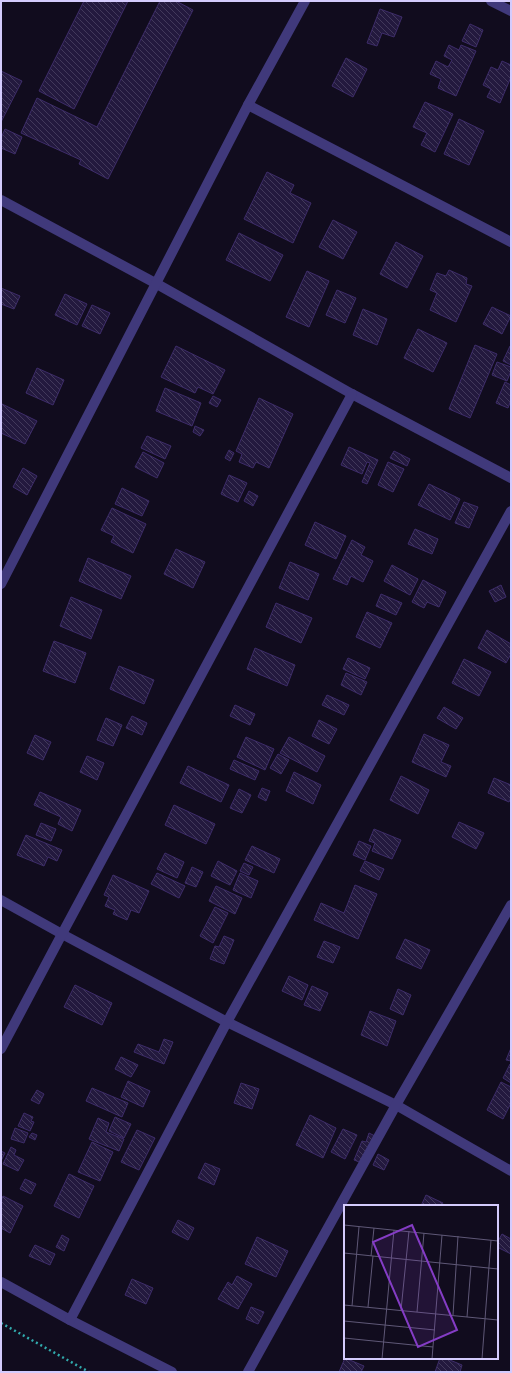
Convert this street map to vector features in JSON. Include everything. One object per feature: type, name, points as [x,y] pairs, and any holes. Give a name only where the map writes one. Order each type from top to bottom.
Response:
[{"type":"street","points":[[1,584],[248,104],[305,1]]},
{"type":"street","points":[[491,1],[511,11]]},
{"type":"street","points":[[248,104],[511,242]]},
{"type":"street","points":[[1,200],[156,284],[352,394],[511,478]]},
{"type":"street","points":[[1,1049],[352,394]]},
{"type":"street","points":[[70,1320],[227,1022],[511,511]]},
{"type":"street","points":[[1,900],[227,1022],[396,1106],[511,1171]]},
{"type":"street","points":[[248,1372],[396,1106],[511,906]]},
{"type":"street","points":[[1,1282],[70,1320],[172,1372]]},
{"type":"path","points":[[1,1323],[89,1372]]},
{"type":"building","points":[[84,1],[128,1],[74,109],[39,91]]},
{"type":"building","points":[[160,1],[176,1],[193,10],[108,179],[79,164],[81,160],[21,133],[37,98],[97,127]]},
{"type":"building","points":[[380,9],[402,17],[394,37],[382,33],[377,46],[367,43]]},
{"type":"building","points":[[470,24],[483,30],[476,47],[462,41]]},
{"type":"building","points":[[449,45],[459,50],[461,45],[476,51],[456,96],[438,88],[441,79],[430,74],[436,61],[448,67],[452,60],[444,56]]},
{"type":"building","points":[[346,58],[367,69],[353,97],[332,86]]},
{"type":"building","points":[[502,61],[511,65],[511,77],[500,103],[487,97],[491,89],[483,85],[491,67],[498,70]]},
{"type":"building","points":[[1,71],[22,81],[1,122]]},
{"type":"building","points":[[425,102],[453,114],[435,152],[421,145],[427,133],[413,127]]},
{"type":"building","points":[[459,119],[484,131],[469,165],[444,154]]},
{"type":"building","points":[[5,129],[22,137],[15,154],[1,148],[1,138]]},
{"type":"building","points":[[267,172],[294,185],[290,193],[311,203],[293,243],[244,219]]},
{"type":"building","points":[[333,220],[357,232],[343,259],[319,247]]},
{"type":"building","points":[[239,233],[283,255],[270,281],[226,260]]},
{"type":"building","points":[[396,242],[423,256],[407,288],[380,274]]},
{"type":"building","points":[[449,270],[467,278],[466,284],[472,286],[456,322],[430,310],[437,293],[430,290],[437,273],[446,276]]},
{"type":"building","points":[[307,271],[329,281],[309,327],[286,317]]},
{"type":"building","points":[[1,288],[20,296],[14,309],[1,304]]},
{"type":"building","points":[[337,290],[356,298],[345,323],[326,315]]},
{"type":"building","points":[[65,294],[87,304],[77,325],[55,315]]},
{"type":"building","points":[[92,305],[110,313],[100,334],[82,326]]},
{"type":"building","points":[[492,307],[511,316],[502,334],[483,324]]},
{"type":"building","points":[[363,309],[387,319],[377,345],[353,335]]},
{"type":"building","points":[[418,329],[447,343],[433,372],[404,358]]},
{"type":"building","points":[[475,345],[497,354],[470,418],[449,409]]},
{"type":"building","points":[[176,346],[225,370],[213,394],[198,387],[195,393],[161,377]]},
{"type":"building","points":[[511,346],[511,365],[503,361]]},
{"type":"building","points":[[497,362],[511,367],[507,381],[492,375]]},
{"type":"building","points":[[37,368],[64,380],[53,405],[26,393]]},
{"type":"building","points":[[505,382],[511,385],[511,400],[508,408],[496,403]]},
{"type":"building","points":[[165,388],[201,403],[192,426],[156,411]]},
{"type":"building","points":[[213,396],[221,400],[217,407],[209,403]]},
{"type":"building","points":[[259,398],[293,414],[269,468],[256,462],[253,468],[239,462],[242,454],[236,451]]},
{"type":"building","points":[[2,404],[37,421],[25,444],[1,433]]},
{"type":"building","points":[[195,426],[204,430],[200,436],[193,432]]},
{"type":"building","points":[[147,436],[171,446],[165,459],[141,448]]},
{"type":"building","points":[[349,447],[378,460],[367,484],[362,482],[370,463],[367,462],[362,474],[341,465]]},
{"type":"building","points":[[229,450],[234,453],[230,461],[225,458]]},
{"type":"building","points":[[394,451],[410,459],[407,466],[390,458]]},
{"type":"building","points":[[143,452],[164,463],[157,478],[135,467]]},
{"type":"building","points":[[388,462],[404,469],[393,492],[378,485]]},
{"type":"building","points":[[23,468],[37,476],[27,495],[13,487]]},
{"type":"building","points":[[229,475],[247,483],[238,502],[221,494]]},
{"type":"building","points":[[429,484],[460,499],[450,520],[418,505]]},
{"type":"building","points":[[122,488],[149,501],[142,516],[115,504]]},
{"type":"building","points":[[249,491],[258,496],[253,506],[244,501]]},
{"type":"building","points":[[464,502],[478,507],[469,528],[455,523]]},
{"type":"building","points":[[112,508],[146,524],[133,553],[111,542],[114,536],[101,530]]},
{"type":"building","points":[[315,522],[346,536],[336,559],[305,545]]},
{"type":"building","points":[[415,529],[438,539],[432,554],[408,544]]},
{"type":"building","points":[[352,540],[365,547],[361,555],[373,561],[363,582],[351,576],[347,585],[333,579]]},
{"type":"building","points":[[176,549],[205,562],[193,588],[164,574]]},
{"type":"building","points":[[88,558],[131,576],[121,599],[79,581]]},
{"type":"building","points":[[290,562],[319,574],[308,600],[279,588]]},
{"type":"building","points":[[392,565],[418,579],[410,595],[384,581]]},
{"type":"building","points":[[423,580],[446,592],[439,607],[427,602],[424,608],[412,602]]},
{"type":"building","points":[[501,585],[506,597],[495,602],[489,591]]},
{"type":"building","points":[[381,594],[402,603],[396,615],[376,606]]},
{"type":"building","points":[[71,597],[102,610],[91,639],[60,626]]},
{"type":"building","points":[[276,603],[312,618],[301,643],[266,627]]},
{"type":"building","points":[[367,612],[392,623],[380,648],[356,637]]},
{"type":"building","points":[[487,630],[511,644],[511,654],[506,663],[478,648]]},
{"type":"building","points":[[54,641],[86,653],[75,683],[43,671]]},
{"type":"building","points":[[255,648],[295,665],[287,686],[247,669]]},
{"type":"building","points":[[348,658],[370,668],[365,679],[343,669]]},
{"type":"building","points":[[464,659],[491,672],[479,696],[452,683]]},
{"type":"building","points":[[119,666],[154,680],[144,704],[110,689]]},
{"type":"building","points":[[346,673],[367,682],[361,695],[341,685]]},
{"type":"building","points":[[327,695],[349,705],[344,715],[322,705]]},
{"type":"building","points":[[235,705],[255,714],[250,725],[230,716]]},
{"type":"building","points":[[444,707],[463,718],[456,729],[437,718]]},
{"type":"building","points":[[132,716],[147,723],[142,735],[126,728]]},
{"type":"building","points":[[106,718],[122,725],[113,746],[97,740]]},
{"type":"building","points":[[319,720],[337,729],[329,744],[312,736]]},
{"type":"building","points":[[424,734],[449,745],[441,762],[451,766],[446,777],[412,762]]},
{"type":"building","points":[[35,735],[51,742],[43,760],[27,753]]},
{"type":"building","points":[[246,737],[274,749],[265,770],[237,757]]},
{"type":"building","points":[[289,737],[325,756],[317,772],[280,753]]},
{"type":"building","points":[[278,754],[289,760],[281,774],[270,768]]},
{"type":"building","points":[[87,756],[104,763],[97,780],[80,772]]},
{"type":"building","points":[[234,760],[259,771],[255,780],[230,769]]},
{"type":"building","points":[[188,766],[229,785],[221,802],[180,783]]},
{"type":"building","points":[[294,772],[321,785],[313,804],[286,791]]},
{"type":"building","points":[[401,776],[429,790],[418,814],[390,800]]},
{"type":"building","points":[[494,778],[511,785],[511,798],[509,802],[488,793]]},
{"type":"building","points":[[262,788],[270,791],[266,801],[258,797]]},
{"type":"building","points":[[239,789],[251,795],[242,813],[230,808]]},
{"type":"building","points":[[40,792],[81,810],[72,831],[58,824],[61,817],[34,805]]},
{"type":"building","points":[[174,805],[215,824],[206,844],[165,825]]},
{"type":"building","points":[[459,822],[484,833],[476,849],[452,837]]},
{"type":"building","points":[[41,823],[56,829],[51,841],[36,835]]},
{"type":"building","points":[[374,829],[401,840],[392,859],[372,851],[375,843],[369,841]]},
{"type":"building","points":[[26,835],[62,850],[57,861],[48,857],[44,866],[17,855]]},
{"type":"building","points":[[359,841],[371,846],[365,860],[353,855]]},
{"type":"building","points":[[252,846],[280,859],[274,873],[245,860]]},
{"type":"building","points":[[165,853],[184,862],[177,878],[157,869]]},
{"type":"building","points":[[218,861],[237,871],[230,885],[211,876]]},
{"type":"building","points":[[365,861],[384,869],[379,880],[360,871]]},
{"type":"building","points":[[244,863],[253,867],[249,875],[240,871]]},
{"type":"building","points":[[192,867],[203,872],[196,887],[185,883]]},
{"type":"building","points":[[157,873],[185,886],[179,898],[151,884]]},
{"type":"building","points":[[240,873],[258,881],[251,898],[233,890]]},
{"type":"building","points":[[113,875],[149,891],[139,913],[131,910],[127,920],[113,914],[115,910],[105,906],[109,897],[104,895]]},
{"type":"building","points":[[355,885],[377,894],[358,939],[314,920],[321,903],[344,913]]},
{"type":"building","points":[[216,886],[242,898],[235,914],[209,901]]},
{"type":"building","points":[[215,907],[228,913],[213,943],[200,936]]},
{"type":"building","points":[[224,936],[234,940],[224,964],[210,959],[215,946],[219,947]]},
{"type":"building","points":[[405,939],[430,950],[421,969],[396,958]]},
{"type":"building","points":[[324,941],[340,947],[333,963],[317,957]]},
{"type":"building","points":[[289,976],[308,985],[302,1000],[282,991]]},
{"type":"building","points":[[75,985],[112,1003],[102,1025],[64,1007]]},
{"type":"building","points":[[312,986],[328,993],[320,1011],[304,1005]]},
{"type":"building","points":[[398,989],[411,995],[403,1015],[390,1009]]},
{"type":"building","points":[[370,1011],[396,1021],[387,1046],[361,1035]]},
{"type":"building","points":[[164,1039],[173,1042],[164,1064],[134,1052],[138,1044],[159,1052]]},
{"type":"building","points":[[511,1048],[511,1061],[506,1060]]},
{"type":"building","points":[[121,1057],[138,1065],[131,1077],[115,1069]]},
{"type":"building","points":[[510,1064],[511,1065],[511,1083],[503,1078]]},
{"type":"building","points":[[128,1081],[150,1091],[143,1107],[121,1097]]},
{"type":"building","points":[[501,1082],[511,1087],[511,1103],[503,1119],[487,1110]]},
{"type":"building","points":[[241,1083],[259,1089],[252,1109],[234,1103]]},
{"type":"building","points":[[92,1088],[128,1103],[122,1117],[86,1101]]},
{"type":"building","points":[[37,1090],[44,1094],[39,1104],[31,1100]]},
{"type":"building","points":[[24,1113],[33,1117],[31,1121],[34,1122],[30,1131],[18,1126]]},
{"type":"building","points":[[310,1115],[336,1128],[323,1158],[296,1145]]},
{"type":"building","points":[[115,1117],[131,1124],[124,1138],[109,1131]]},
{"type":"building","points":[[98,1118],[109,1123],[106,1132],[124,1139],[119,1151],[89,1139]]},
{"type":"building","points":[[15,1128],[28,1133],[24,1143],[11,1139]]},
{"type":"building","points":[[343,1129],[357,1135],[345,1159],[331,1152]]},
{"type":"building","points":[[137,1130],[155,1138],[139,1170],[121,1162]]},
{"type":"building","points":[[32,1133],[37,1135],[35,1140],[29,1137]]},
{"type":"building","points":[[369,1133],[379,1138],[367,1165],[354,1160],[362,1141],[366,1142]]},
{"type":"building","points":[[92,1142],[113,1152],[100,1181],[78,1172]]},
{"type":"building","points":[[11,1147],[16,1150],[14,1155],[24,1160],[18,1171],[3,1164]]},
{"type":"building","points":[[1,1151],[5,1153],[1,1161]]},
{"type":"building","points":[[378,1154],[389,1160],[384,1170],[373,1165]]},
{"type":"building","points":[[205,1163],[220,1169],[214,1185],[198,1178]]},
{"type":"building","points":[[69,1174],[94,1186],[79,1218],[54,1206]]},
{"type":"building","points":[[25,1179],[36,1184],[31,1194],[20,1189]]},
{"type":"building","points":[[426,1195],[443,1203],[442,1205],[421,1205]]},
{"type":"building","points":[[3,1196],[23,1206],[10,1233],[1,1228],[1,1201]]},
{"type":"building","points":[[178,1220],[194,1228],[188,1240],[172,1232]]},
{"type":"building","points":[[502,1234],[511,1239],[511,1254],[498,1248],[498,1241]]},
{"type":"building","points":[[62,1235],[69,1239],[64,1251],[56,1247]]},
{"type":"building","points":[[257,1237],[288,1251],[276,1277],[245,1264]]},
{"type":"building","points":[[35,1245],[55,1254],[50,1265],[29,1256]]},
{"type":"building","points":[[237,1276],[252,1284],[238,1309],[218,1299],[228,1282],[232,1285]]},
{"type":"building","points":[[132,1279],[153,1288],[146,1304],[125,1295]]},
{"type":"building","points":[[251,1307],[264,1312],[258,1324],[246,1319]]},
{"type":"building","points":[[345,1359],[364,1366],[361,1372],[339,1372]]},
{"type":"building","points":[[440,1359],[447,1359],[462,1365],[460,1372],[435,1372]]}]
